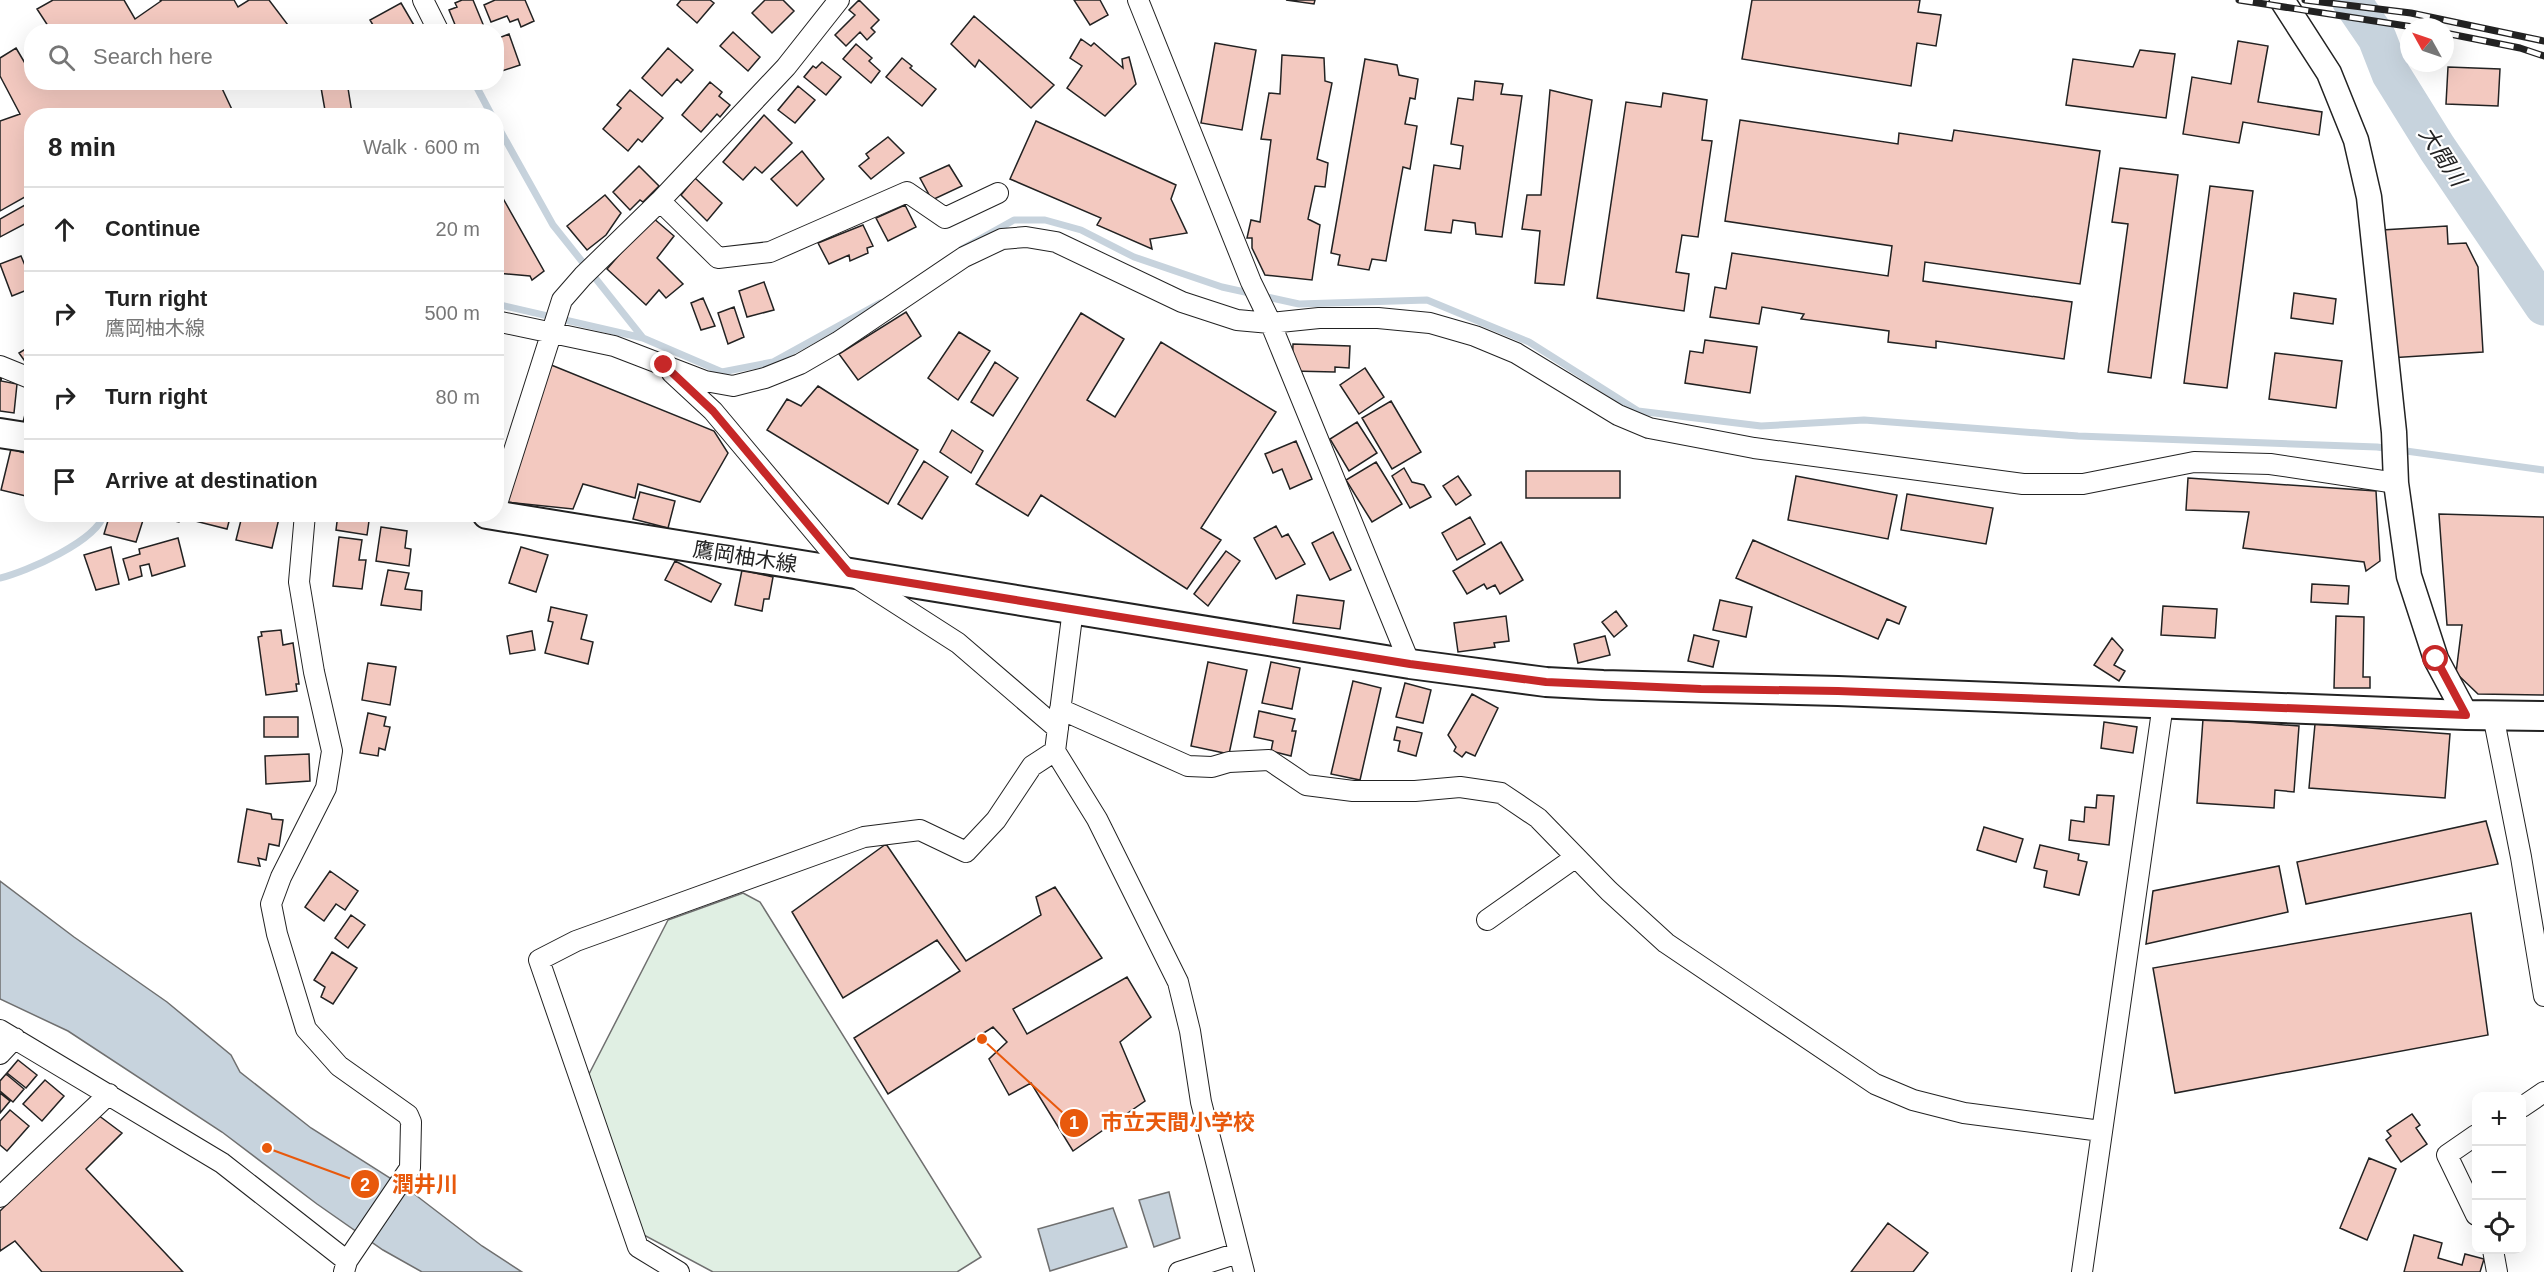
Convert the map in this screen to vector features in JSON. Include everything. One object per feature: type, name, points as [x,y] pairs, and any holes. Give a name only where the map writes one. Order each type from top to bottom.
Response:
[{"type":"main road","points":[[0,433],[24,437]]},
{"type":"main road","name":"鷹岡柚木線","points":[[504,517],[1410,664],[1480,675],[1569,684],[1838,691],[2544,716]]},
{"type":"street","points":[[423,0],[435,24]]},
{"type":"street","points":[[504,482],[562,300],[583,276],[660,201],[786,67],[839,0]]},
{"type":"street","points":[[1138,0],[1251,282],[1269,320],[1410,664]]},
{"type":"street","points":[[2282,0],[2329,73],[2356,140],[2369,197],[2394,432],[2396,475],[2409,576],[2436,659],[2479,715],[2521,857],[2544,996]]},
{"type":"street","points":[[660,201],[718,258],[770,252],[907,192],[945,218],[998,193]]},
{"type":"street","points":[[504,322],[614,346],[705,381],[733,386],[765,378],[800,364],[838,342],[963,257],[1002,239],[1026,237],[1056,242],[1182,302],[1237,320],[1378,318],[1430,323],[1475,336],[1516,353],[1618,415],[1648,428],[1754,448],[2023,484],[2082,484],[2194,462],[2270,464],[2396,475]]},
{"type":"street","points":[[664,365],[713,411],[849,573],[958,643],[1058,729]]},
{"type":"street","points":[[0,366],[24,376]]},
{"type":"street","points":[[0,1054],[8,1034],[222,1163],[346,1267],[410,1167],[411,1122],[408,1115],[339,1066],[306,1029],[277,934],[272,904],[281,878],[326,788],[332,751],[314,672],[299,582],[304,522]]},
{"type":"street","points":[[1073,609],[1055,751],[1097,819],[1178,982],[1190,1031],[1202,1102],[1238,1241],[1241,1263],[1179,1272]]},
{"type":"street","points":[[2082,1272],[2163,704]]},
{"type":"street","points":[[1060,709],[1188,766],[1212,767],[1229,762],[1269,760],[1305,785],[1363,791],[1414,791],[1460,787],[1501,793],[1538,818],[1666,943],[1875,1084],[1912,1100],[1964,1113],[2102,1131]]},
{"type":"street","points":[[679,1272],[638,1247],[538,960],[576,940],[864,837],[920,830],[966,852],[996,819],[1032,766],[1055,751]]},
{"type":"street","points":[[1487,920],[1576,857]]},
{"type":"street","points":[[2526,1104],[2544,1092]]},
{"type":"street","points":[[0,1197],[109,1094]]},
{"type":"street","points":[[2472,1138],[2447,1155],[2472,1207]]},
{"type":"street","points":[[2494,1254],[2497,1272]]},
{"type":"green space","points":[[743,893],[760,902],[981,1257],[957,1272],[713,1272],[642,1234],[588,1076],[668,920]]},
{"type":"shaded area","points":[[0,881],[74,937],[167,1002],[231,1055],[240,1072],[311,1128],[409,1190],[482,1246],[522,1272],[422,1272],[383,1250],[317,1204],[222,1132],[68,1031],[0,999]]},
{"type":"shaded area","points":[[1169,1192],[1180,1238],[1154,1247],[1139,1200]]},
{"type":"shaded area","points":[[1113,1208],[1127,1247],[1050,1271],[1038,1229]]},
{"type":"building","points":[[53,0],[124,0],[135,19],[160,0],[234,0],[238,7],[249,0],[269,0],[287,24],[47,24],[37,9]]},
{"type":"building","points":[[462,0],[473,0],[483,24],[455,24],[449,10],[457,7],[455,3]]},
{"type":"building","points":[[495,0],[525,0],[534,21],[521,27],[518,19],[510,22],[507,16],[491,22],[484,5]]},
{"type":"building","points":[[681,0],[710,0],[714,3],[697,23],[677,5]]},
{"type":"building","points":[[765,0],[783,0],[794,11],[772,33],[752,13]]},
{"type":"building","points":[[859,0],[879,20],[871,28],[875,32],[867,40],[860,32],[846,46],[835,35],[855,15],[849,10]]},
{"type":"building","points":[[1074,0],[1100,0],[1108,15],[1090,25]]},
{"type":"building","points":[[1286,0],[1315,0],[1314,4]]},
{"type":"building","points":[[1752,0],[1920,0],[1918,12],[1941,15],[1936,46],[1917,43],[1911,86],[1742,59]]},
{"type":"building","points":[[401,3],[413,24],[372,24],[370,20]]},
{"type":"building","points":[[974,16],[1054,85],[1031,108],[979,60],[975,67],[951,44]]},
{"type":"building","points":[[733,32],[760,57],[748,71],[720,46]]},
{"type":"building","points":[[509,34],[520,65],[504,70],[504,36]]},
{"type":"building","points":[[1081,39],[1091,46],[1094,43],[1123,68],[1122,59],[1129,57],[1136,84],[1105,116],[1067,88],[1082,66],[1070,58]]},
{"type":"building","points":[[2238,41],[2268,46],[2258,102],[2322,112],[2319,135],[2243,122],[2239,143],[2183,134],[2192,77],[2231,84]]},
{"type":"building","points":[[1215,43],[1256,50],[1242,130],[1201,123]]},
{"type":"building","points":[[856,44],[872,58],[869,61],[880,71],[871,83],[843,59]]},
{"type":"building","points":[[16,48],[24,62],[24,90],[223,90],[231,108],[24,108],[24,198],[0,211],[0,121],[20,114],[0,76],[0,58]]},
{"type":"building","points":[[668,48],[693,70],[681,83],[677,79],[662,96],[642,78]]},
{"type":"building","points":[[2140,50],[2175,54],[2166,118],[2066,105],[2073,59],[2133,67]]},
{"type":"building","points":[[1282,55],[1324,58],[1325,81],[1332,83],[1317,159],[1328,163],[1325,187],[1315,186],[1308,219],[1320,225],[1312,280],[1265,275],[1252,248],[1252,238],[1247,238],[1251,220],[1260,222],[1271,140],[1261,139],[1269,93],[1280,94]]},
{"type":"building","points":[[902,58],[912,66],[910,68],[936,89],[922,106],[886,77]]},
{"type":"building","points":[[1365,59],[1397,65],[1399,75],[1418,79],[1415,99],[1410,98],[1405,124],[1417,126],[1410,169],[1403,167],[1386,261],[1372,259],[1369,270],[1338,265],[1340,255],[1331,253]]},
{"type":"building","points":[[822,62],[841,77],[826,95],[804,77],[813,66],[816,68]]},
{"type":"building","points":[[2454,67],[2500,69],[2498,106],[2446,104],[2448,72],[2454,72]]},
{"type":"building","points":[[1475,81],[1503,84],[1501,94],[1522,96],[1502,237],[1476,234],[1475,223],[1453,220],[1451,233],[1425,230],[1434,165],[1460,169],[1463,146],[1451,144],[1458,98],[1473,100]]},
{"type":"building","points":[[710,82],[722,92],[719,96],[730,105],[720,117],[717,114],[701,132],[682,115]]},
{"type":"building","points":[[798,86],[815,100],[795,123],[778,110]]},
{"type":"building","points":[[321,90],[348,90],[351,108],[325,108]]},
{"type":"building","points":[[630,90],[663,118],[642,142],[638,139],[628,151],[603,129],[621,108],[617,105]]},
{"type":"building","points":[[1550,90],[1592,100],[1564,285],[1535,283],[1540,231],[1522,229],[1527,195],[1541,195]]},
{"type":"building","points":[[1663,93],[1707,100],[1702,140],[1712,141],[1698,237],[1682,235],[1676,272],[1689,274],[1684,311],[1597,298],[1626,102],[1661,107]]},
{"type":"building","points":[[764,115],[792,143],[762,173],[755,167],[743,180],[723,162]]},
{"type":"building","points":[[1740,120],[1898,144],[1899,133],[1952,141],[1954,130],[2100,151],[2080,284],[1925,262],[1923,281],[2072,302],[2064,359],[1936,341],[1936,348],[1888,342],[1889,331],[1801,319],[1804,314],[1762,307],[1759,324],[1710,317],[1715,287],[1726,289],[1732,253],[1888,276],[1892,246],[1725,221]]},
{"type":"building","points":[[1036,121],[1176,185],[1171,199],[1187,233],[1150,239],[1152,249],[1097,225],[1101,218],[1010,179]]},
{"type":"building","points":[[888,137],[904,153],[871,179],[859,166],[869,158],[866,154]]},
{"type":"building","points":[[802,151],[824,179],[797,206],[771,179]]},
{"type":"building","points":[[949,165],[962,186],[932,200],[920,178]]},
{"type":"building","points":[[639,166],[659,186],[643,202],[640,200],[630,210],[613,192]]},
{"type":"building","points":[[2120,168],[2178,175],[2151,378],[2108,372],[2128,224],[2112,222]]},
{"type":"building","points":[[695,178],[722,203],[707,221],[681,195]]},
{"type":"building","points":[[2210,186],[2253,191],[2227,388],[2184,383]]},
{"type":"building","points":[[605,195],[621,213],[606,235],[587,250],[567,226]]},
{"type":"building","points":[[504,200],[544,271],[532,280],[530,276],[504,274]]},
{"type":"building","points":[[905,205],[916,227],[888,241],[876,218]]},
{"type":"building","points":[[24,206],[24,224],[0,237],[0,219]]},
{"type":"building","points":[[652,217],[674,236],[657,258],[683,284],[666,298],[659,290],[646,305],[607,269]]},
{"type":"building","points":[[863,225],[873,246],[867,248],[868,253],[850,261],[849,255],[829,264],[818,243]]},
{"type":"building","points":[[2447,226],[2448,244],[2466,243],[2478,267],[2483,352],[2389,358],[2382,230]]},
{"type":"building","points":[[21,256],[24,263],[24,291],[12,296],[0,264]]},
{"type":"building","points":[[764,282],[774,310],[747,317],[739,291]]},
{"type":"building","points":[[2294,293],[2336,299],[2333,324],[2291,318]]},
{"type":"building","points":[[703,298],[715,326],[701,330],[691,303]]},
{"type":"building","points":[[734,307],[744,337],[728,344],[718,313]]},
{"type":"building","points":[[906,312],[921,336],[858,380],[839,354]]},
{"type":"building","points":[[1081,313],[1124,339],[1087,400],[1115,417],[1161,342],[1276,412],[1201,528],[1221,540],[1187,589],[1041,495],[1028,516],[976,484]]},
{"type":"building","points":[[959,332],[990,351],[958,400],[928,378]]},
{"type":"building","points":[[1705,340],[1757,347],[1750,393],[1685,383],[1690,351],[1703,353]]},
{"type":"building","points":[[1293,344],[1350,346],[1349,368],[1335,367],[1335,372],[1292,371]]},
{"type":"building","points":[[24,350],[24,360],[19,353]]},
{"type":"building","points":[[2275,353],[2342,361],[2336,408],[2269,399]]},
{"type":"building","points":[[534,358],[714,431],[728,453],[700,502],[638,484],[635,498],[583,484],[573,509],[504,502],[504,471]]},
{"type":"building","points":[[995,362],[1018,378],[993,416],[971,402]]},
{"type":"building","points":[[1365,368],[1384,397],[1359,414],[1340,385]]},
{"type":"building","points":[[0,374],[2,375],[1,381],[17,384],[14,413],[0,411]]},
{"type":"building","points":[[818,386],[918,450],[888,504],[767,430],[787,399],[801,406]]},
{"type":"building","points":[[1391,401],[1421,452],[1392,469],[1362,418]]},
{"type":"building","points":[[1357,422],[1377,453],[1349,471],[1330,439]]},
{"type":"building","points":[[952,430],[983,451],[971,473],[940,452]]},
{"type":"building","points":[[1296,441],[1312,479],[1290,489],[1282,469],[1273,473],[1265,454]]},
{"type":"building","points":[[11,449],[24,453],[24,496],[1,490]]},
{"type":"building","points":[[924,461],[948,477],[922,519],[898,504]]},
{"type":"building","points":[[1376,462],[1402,504],[1372,522],[1346,480]]},
{"type":"building","points":[[1404,468],[1412,482],[1424,485],[1431,497],[1410,508],[1392,476]]},
{"type":"building","points":[[1526,471],[1620,471],[1620,498],[1526,498]]},
{"type":"building","points":[[1458,476],[1471,495],[1456,505],[1443,486]]},
{"type":"building","points":[[1796,476],[1897,495],[1888,539],[1788,520]]},
{"type":"building","points":[[2188,478],[2376,491],[2380,561],[2366,571],[2364,562],[2243,548],[2249,512],[2186,510]]},
{"type":"building","points":[[640,492],[675,501],[668,528],[633,519]]},
{"type":"building","points":[[1907,494],[1993,508],[1986,544],[1901,530]]},
{"type":"building","points":[[2439,514],[2544,517],[2544,695],[2478,694],[2456,673],[2462,625],[2447,625]]},
{"type":"building","points":[[1470,517],[1485,544],[1457,560],[1442,533]]},
{"type":"building","points":[[108,522],[142,522],[136,542],[104,534]]},
{"type":"building","points":[[199,522],[229,522],[227,529]]},
{"type":"building","points":[[240,522],[278,522],[272,548],[236,540]]},
{"type":"building","points":[[337,522],[369,522],[367,535],[336,530]]},
{"type":"building","points":[[1276,526],[1282,537],[1288,534],[1305,564],[1276,579],[1254,538]]},
{"type":"building","points":[[381,527],[407,531],[405,548],[411,549],[409,566],[376,561]]},
{"type":"building","points":[[1333,532],[1351,570],[1330,580],[1312,543]]},
{"type":"building","points":[[339,537],[362,540],[359,560],[366,560],[362,589],[333,586]]},
{"type":"building","points":[[178,538],[185,566],[152,576],[149,564],[140,566],[142,576],[129,580],[123,559],[140,554],[139,549]]},
{"type":"building","points":[[1753,540],[1906,607],[1899,624],[1887,619],[1878,639],[1736,578]]},
{"type":"building","points":[[1501,542],[1523,580],[1500,594],[1495,585],[1487,589],[1484,584],[1467,594],[1453,571]]},
{"type":"building","points":[[111,547],[119,584],[96,590],[84,555]]},
{"type":"building","points":[[521,547],[548,555],[536,592],[509,583]]},
{"type":"building","points":[[1226,551],[1240,561],[1208,606],[1194,594]]},
{"type":"building","points":[[675,561],[721,584],[711,602],[665,580]]},
{"type":"building","points":[[388,570],[409,573],[405,589],[422,591],[421,610],[381,605]]},
{"type":"building","points":[[742,570],[773,577],[769,599],[764,599],[762,611],[735,605]]},
{"type":"building","points":[[2312,584],[2349,586],[2348,604],[2311,602]]},
{"type":"building","points":[[1297,595],[1344,601],[1340,629],[1293,623]]},
{"type":"building","points":[[1720,600],[1752,607],[1746,637],[1713,630]]},
{"type":"building","points":[[2163,606],[2217,609],[2215,638],[2161,635]]},
{"type":"building","points":[[551,607],[587,615],[581,639],[593,642],[588,664],[545,653],[553,622],[548,621]]},
{"type":"building","points":[[1616,611],[1627,626],[1614,637],[1602,622]]},
{"type":"building","points":[[1506,616],[1509,641],[1494,643],[1495,647],[1458,652],[1454,623]]},
{"type":"building","points":[[2336,616],[2364,617],[2363,677],[2370,677],[2370,688],[2334,688]]},
{"type":"building","points":[[281,630],[283,645],[293,643],[299,684],[296,684],[297,691],[266,695],[258,637],[262,636],[261,632]]},
{"type":"building","points":[[532,631],[535,650],[510,654],[507,636]]},
{"type":"building","points":[[1694,635],[1719,641],[1713,667],[1688,661]]},
{"type":"building","points":[[1605,636],[1610,655],[1578,663],[1574,644]]},
{"type":"building","points":[[2112,638],[2123,650],[2114,665],[2125,671],[2119,681],[2094,665]]},
{"type":"building","points":[[1208,662],[1247,670],[1229,754],[1191,746]]},
{"type":"building","points":[[1271,662],[1300,668],[1292,709],[1262,703]]},
{"type":"building","points":[[368,663],[396,667],[390,705],[362,700]]},
{"type":"building","points":[[1353,681],[1381,688],[1360,780],[1331,774]]},
{"type":"building","points":[[1405,683],[1431,690],[1423,723],[1396,717]]},
{"type":"building","points":[[1472,694],[1498,708],[1475,756],[1466,752],[1462,757],[1454,751],[1456,747],[1448,735]]},
{"type":"building","points":[[1259,711],[1295,719],[1292,731],[1296,731],[1291,756],[1271,751],[1273,741],[1254,737]]},
{"type":"building","points":[[368,713],[386,717],[384,726],[390,727],[385,750],[379,748],[378,756],[360,753]]},
{"type":"building","points":[[264,717],[298,717],[298,737],[264,737]]},
{"type":"building","points":[[2203,719],[2299,726],[2294,792],[2275,790],[2274,808],[2197,803]]},
{"type":"building","points":[[2104,722],[2137,727],[2133,753],[2101,748]]},
{"type":"building","points":[[2315,724],[2450,734],[2445,798],[2309,788]]},
{"type":"building","points":[[1397,727],[1422,733],[1416,756],[1398,751],[1400,741],[1394,740]]},
{"type":"building","points":[[309,754],[310,781],[266,784],[265,756]]},
{"type":"building","points":[[2097,795],[2114,796],[2109,845],[2069,840],[2071,820],[2084,822],[2085,807],[2096,808]]},
{"type":"building","points":[[247,809],[271,814],[272,819],[283,820],[279,846],[269,844],[266,860],[258,858],[260,866],[238,862]]},
{"type":"building","points":[[2486,821],[2498,864],[2306,904],[2297,862]]},
{"type":"building","points":[[1984,827],[2023,839],[2016,862],[1977,850]]},
{"type":"building","points":[[886,844],[966,961],[1041,915],[1036,897],[1055,887],[1102,958],[1013,1009],[1027,1034],[1127,977],[1151,1017],[1120,1042],[1145,1101],[1073,1151],[1031,1083],[1009,1095],[989,1059],[1007,1042],[993,1027],[888,1094],[854,1038],[960,971],[937,940],[843,998],[792,912]]},
{"type":"building","points":[[2040,845],[2079,854],[2078,860],[2087,862],[2079,895],[2044,887],[2047,871],[2034,868]]},
{"type":"building","points":[[2279,866],[2288,912],[2146,944],[2153,891]]},
{"type":"building","points":[[330,871],[358,891],[345,910],[336,904],[324,921],[305,907]]},
{"type":"building","points":[[2471,913],[2488,1035],[2175,1093],[2153,968]]},
{"type":"building","points":[[351,915],[365,925],[348,948],[335,938]]},
{"type":"building","points":[[332,952],[357,968],[333,1004],[321,997],[325,987],[314,980]]},
{"type":"building","points":[[18,1060],[37,1075],[26,1088],[7,1073]]},
{"type":"building","points":[[6,1074],[24,1089],[13,1102],[0,1091],[0,1081]]},
{"type":"building","points":[[45,1080],[64,1096],[42,1121],[23,1104]]},
{"type":"building","points":[[0,1093],[10,1101],[0,1113]]},
{"type":"building","points":[[10,1110],[29,1126],[7,1151],[0,1145],[0,1121]]},
{"type":"building","points":[[2412,1114],[2420,1125],[2416,1128],[2427,1144],[2401,1162],[2386,1140],[2391,1136],[2387,1131]]},
{"type":"building","points":[[98,1115],[122,1133],[86,1169],[183,1272],[42,1272],[15,1241],[0,1251],[0,1211]]},
{"type":"building","points":[[2369,1158],[2396,1169],[2367,1240],[2340,1228]]},
{"type":"building","points":[[1888,1223],[1928,1253],[1913,1272],[1851,1272]]},
{"type":"building","points":[[2414,1235],[2442,1243],[2438,1258],[2462,1265],[2465,1254],[2484,1259],[2480,1272],[2404,1272]]},
{"type":"waterway","name":"大間川","points":[[2351,0],[2377,38],[2391,74],[2437,148],[2544,306]]},
{"type":"waterway","points":[[478,90],[488,108]]},
{"type":"waterway","points":[[504,137],[553,225],[643,338]]},
{"type":"waterway","points":[[962,249],[1014,220],[1045,220],[1081,230],[1134,257],[1222,287],[1299,304],[1427,300],[1529,342],[1638,411],[1761,426],[1864,420],[2078,436],[2377,447],[2544,470]]},
{"type":"waterway","points":[[504,306],[643,338],[722,372],[773,362],[880,303]]},
{"type":"waterway","points":[[0,578],[59,554],[88,535],[100,522]]},
{"type":"railway","points":[[2239,0],[2400,25]]},
{"type":"railway","points":[[2305,0],[2411,13],[2544,41]]},
{"type":"railway","points":[[2454,35],[2520,48],[2544,56]]},
{"type":"place","name":"市立天間小学校","points":[[982,1039]]},
{"type":"place","name":"潤井川","points":[[267,1148]]},
{"type":"route","points":[[664,365],[713,411],[849,573],[1480,675],[1546,682],[2466,715],[2436,659]]}]
